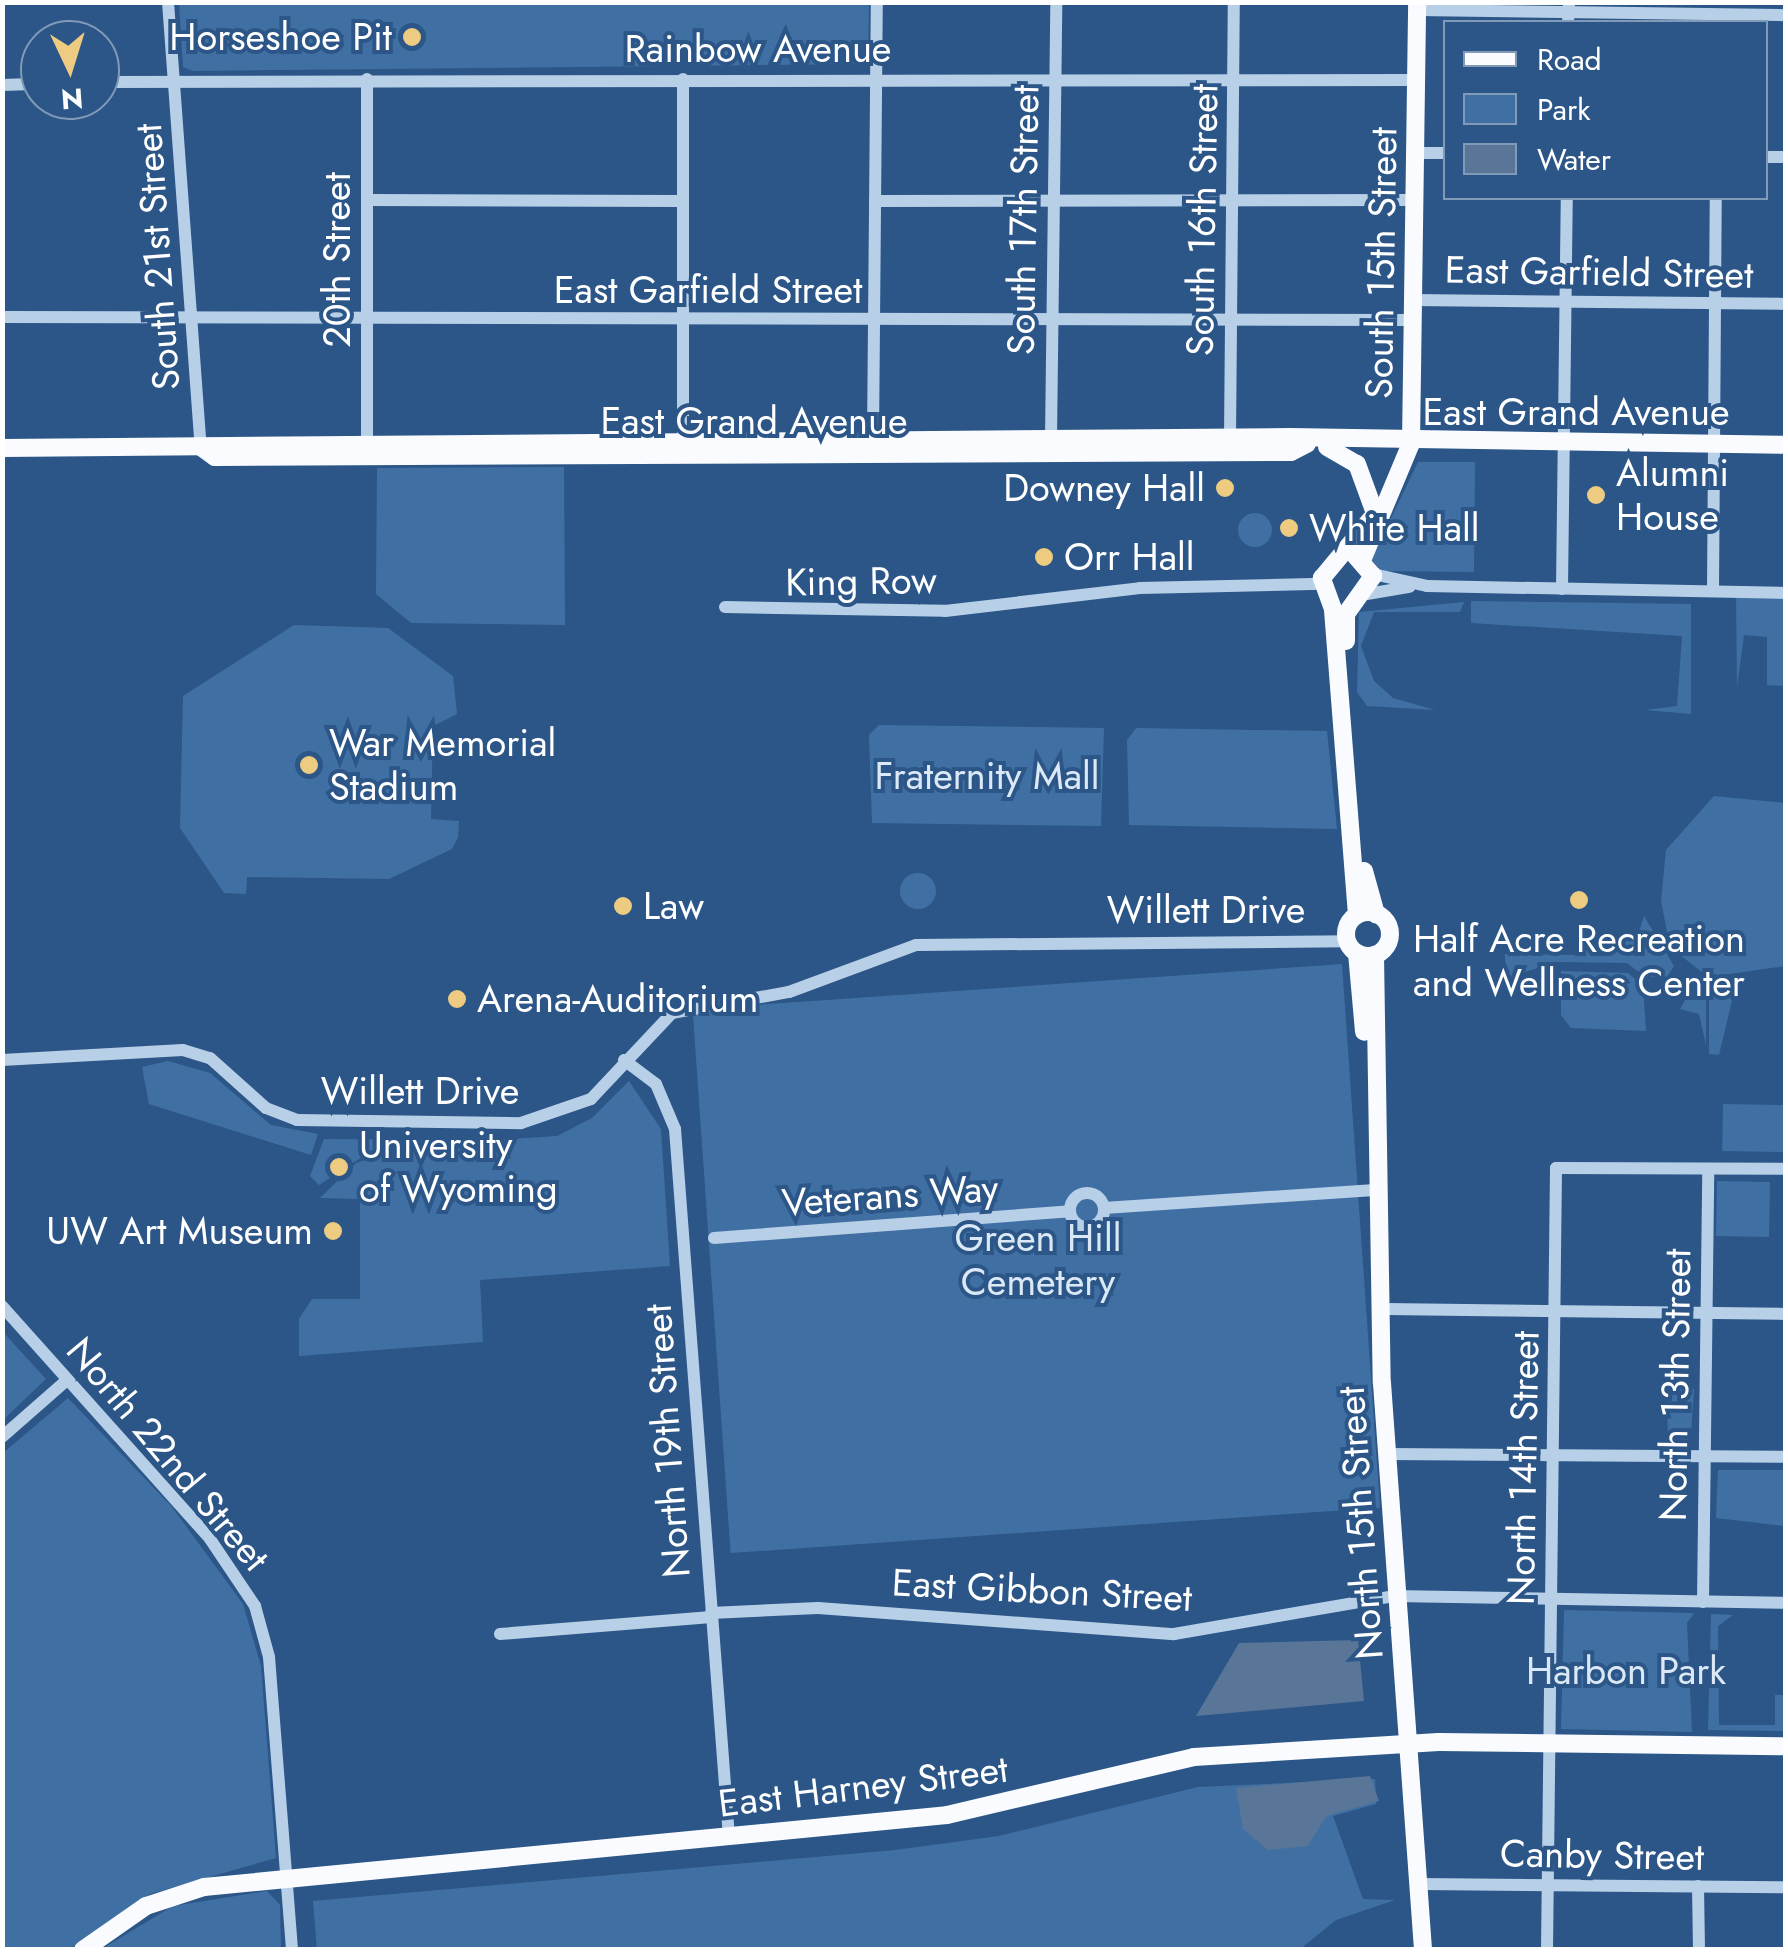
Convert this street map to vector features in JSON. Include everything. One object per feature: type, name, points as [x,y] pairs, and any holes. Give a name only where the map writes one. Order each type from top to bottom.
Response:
[{"type":"main road","name":"South 15th Street","points":[[1346,722],[1345,627],[1360,598],[1376,516],[1410,444],[1417,6]]},
{"type":"main road","name":"East Grand Avenue","points":[[2,448],[873,438],[1786,445]]},
{"type":"main road","name":"East Grand Avenue","points":[[201,448],[214,456],[1086,454],[1290,452],[1307,444]]},
{"type":"main road","points":[[1307,444],[1352,459],[1376,516]]},
{"type":"main road","name":"South 15th Street","points":[[1326,590],[1328,561],[1343,552],[1376,516]]},
{"type":"main road","points":[[1343,552],[1368,566]]},
{"type":"main road","points":[[1346,722],[1326,590],[1360,598]]},
{"type":"main road","name":"North 15th Street","points":[[1346,722],[1366,914],[1360,950],[1374,1091],[1394,1596],[1423,1950]]},
{"type":"main road","name":"North 15th Street","points":[[1360,950],[1390,936],[1366,914]]},
{"type":"main road","name":"East Harney Street","points":[[83,1950],[174,1895],[287,1875],[728,1837],[987,1808],[1194,1757],[1409,1743],[1786,1746]]},
{"type":"street","name":"South 21st Street","points":[[168,2],[201,448]]},
{"type":"street","points":[[873,438],[877,2]]},
{"type":"street","name":"South 17th Street","points":[[1051,439],[1056,2]]},
{"type":"street","name":"South 16th Street","points":[[1230,438],[1234,2]]},
{"type":"street","points":[[1417,6],[1786,14]]},
{"type":"street","name":"20th Street","points":[[367,79],[367,441]]},
{"type":"street","points":[[683,79],[683,439]]},
{"type":"street","name":"Rainbow Avenue","points":[[120,81],[1416,80]]},
{"type":"street","points":[[1415,153],[1443,153]]},
{"type":"street","points":[[367,200],[683,200]]},
{"type":"street","points":[[875,200],[1414,200]]},
{"type":"street","points":[[1562,588],[1566,200]]},
{"type":"street","points":[[1713,591],[1716,200]]},
{"type":"street","name":"East Garfield Street","points":[[1413,300],[1786,304]]},
{"type":"street","name":"East Garfield Street","points":[[2,316],[1412,320]]},
{"type":"street","points":[[1368,566],[1417,586]]},
{"type":"street","points":[[1360,598],[1417,586],[1786,592]]},
{"type":"street","name":"King Row","points":[[725,607],[944,611],[998,602],[1326,590]]},
{"type":"street","name":"Willett Drive","points":[[2,1060],[183,1050],[218,1063],[285,1118],[491,1124],[570,1111],[672,1013],[790,992],[916,945],[1360,950]]},
{"type":"street","name":"North 19th Street","points":[[624,1060],[656,1084],[675,1129],[728,1837]]},
{"type":"street","name":"North 14th Street","points":[[1546,1950],[1556,1168],[1708,1169]]},
{"type":"street","points":[[1708,1169],[1786,1169]]},
{"type":"street","name":"North 13th Street","points":[[1703,1602],[1708,1169]]},
{"type":"street","points":[[1104,1208],[1092,1226],[1070,1212],[1086,1193],[1104,1208],[1378,1190]]},
{"type":"street","name":"Veterans Way","points":[[714,1238],[1070,1212]]},
{"type":"street","name":"North 22nd Street","points":[[2,1306],[210,1539],[255,1606],[269,1657],[292,1950]]},
{"type":"street","points":[[1385,1309],[1786,1314]]},
{"type":"street","points":[[2,1438],[66,1380]]},
{"type":"street","points":[[1387,1454],[1786,1458]]},
{"type":"street","name":"East Gibbon Street","points":[[500,1634],[818,1608],[1174,1634],[1394,1596],[1786,1602]]},
{"type":"street","name":"Canby Street","points":[[1419,1884],[1786,1887]]},
{"type":"street","points":[[1698,1886],[1698,1950]]},
{"type":"green space","points":[[179,3],[869,3],[868,64],[193,71],[183,67]]},
{"type":"green space","points":[[1418,462],[1475,462],[1474,572],[1382,571],[1371,560]]},
{"type":"green space","points":[[564,467],[565,625],[411,623],[376,594],[377,468]]},
{"type":"green space","points":[[1255,513],[1267,518],[1272,530],[1267,542],[1255,547],[1243,542],[1238,530],[1243,518]]},
{"type":"green space","points":[[1736,596],[1785,598],[1785,686],[1767,685],[1767,637],[1744,635],[1737,687]]},
{"type":"green space","points":[[1471,601],[1691,604],[1691,714],[1645,710],[1677,706],[1682,636],[1471,623]]},
{"type":"green space","points":[[1464,602],[1460,612],[1374,612],[1361,646],[1374,681],[1393,698],[1435,710],[1367,706],[1357,692],[1359,612]]},
{"type":"green space","name":"War Memorial Stadium","points":[[294,625],[388,628],[453,676],[457,714],[433,726],[431,819],[459,821],[458,837],[452,849],[389,879],[247,877],[246,894],[224,893],[180,828],[183,696]]},
{"type":"green space","name":"Fraternity Mall","points":[[879,725],[1104,728],[1101,826],[872,823],[869,735]]},
{"type":"green space","name":"Fraternity Mall","points":[[1136,728],[1327,731],[1337,829],[1129,825],[1127,740]]},
{"type":"green space","points":[[1714,796],[1785,803],[1785,966],[1708,977],[1670,947],[1661,901],[1666,850]]},
{"type":"green space","points":[[918,873],[931,878],[936,891],[931,904],[918,909],[905,904],[900,891],[905,878]]},
{"type":"green space","points":[[1644,916],[1674,966],[1667,977],[1645,977],[1627,963],[1557,962],[1505,978],[1505,954],[1580,955],[1588,938],[1637,938]]},
{"type":"green space","name":"Green Hill Cemetery","points":[[1342,964],[1380,1508],[731,1553],[693,1009]]},
{"type":"green space","points":[[1561,971],[1628,973],[1643,986],[1646,1031],[1571,1028],[1561,1015]]},
{"type":"green space","points":[[1694,984],[1706,986],[1706,1045],[1699,1014],[1680,1009]]},
{"type":"green space","points":[[1709,988],[1735,988],[1719,1055],[1709,1054]]},
{"type":"green space","points":[[168,1061],[210,1073],[271,1125],[318,1134],[311,1155],[149,1104],[142,1067]]},
{"type":"green space","points":[[629,1081],[661,1129],[670,1266],[480,1280],[483,1342],[299,1356],[299,1319],[312,1299],[360,1299],[360,1199],[320,1198],[356,1163],[409,1146],[557,1136],[592,1118]]},
{"type":"green space","points":[[1723,1104],[1785,1105],[1784,1152],[1722,1151]]},
{"type":"green space","points":[[324,1139],[438,1140],[371,1151],[319,1185],[310,1176]]},
{"type":"green space","points":[[1717,1181],[1770,1182],[1769,1237],[1716,1236]]},
{"type":"green space","points":[[3,1332],[46,1379],[3,1420]]},
{"type":"green space","points":[[1667,1388],[1694,1389],[1690,1447],[1668,1446]]},
{"type":"green space","points":[[68,1398],[172,1507],[243,1604],[261,1666],[276,1858],[150,1894],[70,1949],[3,1949],[3,1453]]},
{"type":"green space","points":[[1718,1470],[1785,1470],[1785,1526],[1716,1518]]},
{"type":"green space","name":"Harbon Park","points":[[1564,1610],[1694,1613],[1687,1623],[1692,1732],[1561,1729]]},
{"type":"green space","points":[[1711,1614],[1733,1615],[1718,1626],[1719,1725],[1775,1725],[1775,1695],[1785,1695],[1785,1731],[1708,1730]]},
{"type":"green space","points":[[1375,1779],[1376,1804],[1333,1816],[1363,1899],[1395,1900],[1336,1920],[1299,1950],[317,1950],[313,1901],[895,1850],[999,1836],[1198,1787]]},
{"type":"green space","points":[[267,1891],[280,1905],[281,1949],[100,1950],[173,1906]]},
{"type":"water","points":[[1358,1640],[1364,1701],[1196,1716],[1239,1643]]},
{"type":"water","points":[[1370,1776],[1379,1801],[1326,1816],[1308,1846],[1268,1850],[1243,1829],[1236,1788]]},
{"type":"place","name":"Horseshoe Pit","points":[[412,37]]},
{"type":"place","name":"Downey Hall","points":[[1225,488]]},
{"type":"place","name":"Alumni House","points":[[1596,495]]},
{"type":"place","name":"White Hall","points":[[1289,528]]},
{"type":"place","name":"Orr Hall","points":[[1044,557]]},
{"type":"place","name":"War Memorial Stadium","points":[[309,765]]},
{"type":"place","name":"Half Acre Recreation and Wellness Center","points":[[1579,900]]},
{"type":"place","name":"Law","points":[[623,906]]},
{"type":"place","name":"Arena-Auditorium","points":[[457,999]]},
{"type":"place","name":"University of Wyoming","points":[[339,1167]]},
{"type":"place","name":"UW Art Museum","points":[[333,1231]]}]
